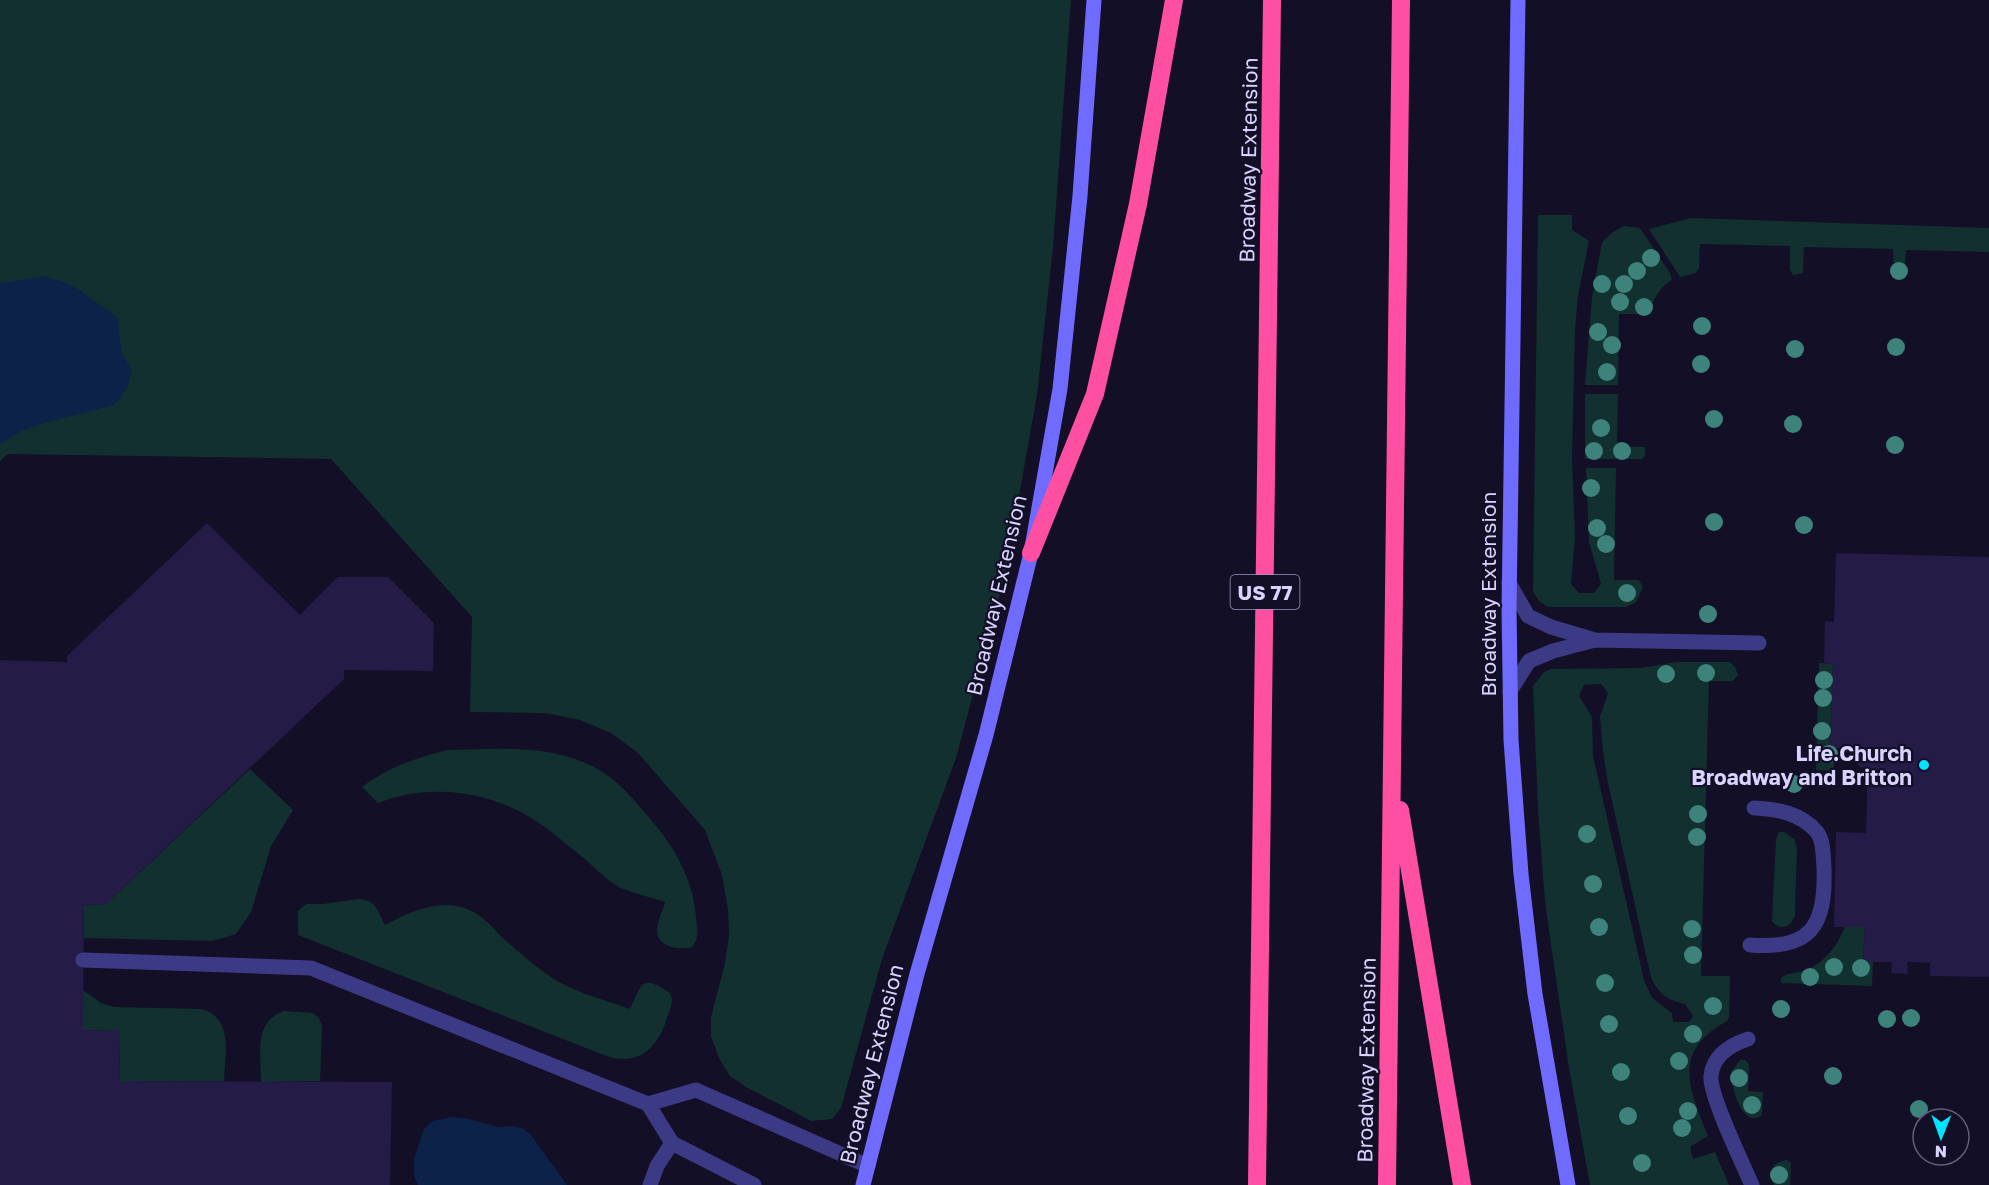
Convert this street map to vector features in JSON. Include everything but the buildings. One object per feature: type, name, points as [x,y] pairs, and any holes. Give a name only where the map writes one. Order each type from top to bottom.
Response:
[{"type":"highway","points":[[1031,553],[1095,394],[1138,204],[1174,0]]},
{"type":"highway","name":"Broadway Extension","points":[[1257,1185],[1272,0]]},
{"type":"highway","name":"Broadway Extension","points":[[1387,1185],[1401,0]]},
{"type":"highway","points":[[1393,764],[1462,1185]]},
{"type":"main road","name":"Broadway Extension","points":[[863,1185],[917,974],[989,724],[1031,553],[1060,389],[1080,196],[1094,0]]},
{"type":"main road","name":"Broadway Extension","points":[[1518,0],[1509,584],[1511,740],[1522,885],[1534,994],[1568,1185]]},
{"type":"street","points":[[1509,584],[1528,616],[1551,627],[1595,640],[1759,643]]},
{"type":"street","points":[[1510,691],[1529,661],[1553,651],[1595,640]]},
{"type":"street","points":[[1750,945],[1769,947],[1789,945],[1805,936],[1819,920],[1823,902],[1824,876],[1823,852],[1818,834],[1801,818],[1777,809],[1754,808]]},
{"type":"street","points":[[83,960],[311,968],[648,1104],[672,1143],[754,1185]]},
{"type":"street","points":[[1748,1039],[1729,1046],[1717,1059],[1711,1076],[1713,1093],[1752,1185]]},
{"type":"street","points":[[648,1104],[696,1090],[868,1166]]},
{"type":"street","points":[[650,1185],[657,1166],[672,1143]]},
{"type":"green space","points":[[0,0],[1071,0],[1053,247],[1037,395],[1005,575],[956,758],[882,959],[841,1108],[832,1119],[811,1121],[746,1087],[730,1076],[720,1060],[711,1037],[711,1017],[725,963],[729,935],[728,909],[722,875],[705,830],[638,753],[611,733],[580,720],[545,713],[470,712],[472,617],[331,459],[8,454],[0,461]]},
{"type":"green space","points":[[1538,215],[1572,215],[1572,230],[1589,241],[1578,295],[1575,330],[1572,458],[1575,538],[1571,584],[1579,593],[1594,593],[1601,584],[1589,542],[1586,468],[1616,468],[1614,580],[1639,580],[1643,587],[1636,602],[1626,607],[1548,607],[1540,602],[1533,592]]},
{"type":"green space","points":[[1691,218],[1989,228],[1989,252],[1906,250],[1904,277],[1899,279],[1894,277],[1893,249],[1804,247],[1803,273],[1793,275],[1790,270],[1790,246],[1700,244],[1699,269],[1696,273],[1680,277],[1649,229]]},
{"type":"green space","points":[[1624,226],[1640,228],[1670,273],[1672,280],[1660,291],[1647,314],[1619,314],[1618,385],[1585,385],[1592,297],[1602,242]]},
{"type":"green space","points":[[1585,394],[1618,394],[1617,446],[1645,447],[1645,456],[1642,459],[1585,459]]},
{"type":"green space","points":[[1676,662],[1730,662],[1738,675],[1733,681],[1709,681],[1701,976],[1730,976],[1729,1017],[1698,1045],[1691,1058],[1689,1072],[1695,1102],[1708,1136],[1690,1147],[1693,1159],[1715,1152],[1729,1185],[1590,1185],[1569,1068],[1545,902],[1538,809],[1533,686],[1544,672],[1551,669],[1641,668]],"holes":[[[1601,684],[1608,693],[1600,717],[1603,752],[1651,978],[1665,996],[1685,1004],[1693,1016],[1689,1022],[1673,1022],[1672,1013],[1652,998],[1644,980],[1593,756],[1592,717],[1579,696],[1584,685]]]},
{"type":"green space","points":[[1819,663],[1833,664],[1830,747],[1834,748],[1834,771],[1816,770]]},
{"type":"green space","points":[[512,749],[544,752],[587,763],[615,781],[656,826],[680,861],[694,901],[697,936],[692,947],[676,948],[665,944],[658,936],[657,927],[665,902],[615,885],[548,829],[521,812],[502,803],[461,793],[419,793],[378,803],[362,787],[403,764],[447,750]]},
{"type":"green space","points":[[250,769],[293,810],[271,846],[251,912],[236,934],[213,941],[84,938],[84,905],[106,904]]},
{"type":"green space","points":[[1779,832],[1784,832],[1794,839],[1797,847],[1795,915],[1791,923],[1785,927],[1772,921],[1776,839]]},
{"type":"green space","points":[[358,899],[373,904],[385,925],[432,906],[456,906],[468,909],[484,919],[527,959],[565,986],[630,1009],[640,988],[644,984],[653,984],[670,993],[671,1008],[658,1039],[645,1052],[629,1059],[609,1057],[298,935],[298,911],[306,904]]},
{"type":"green space","points":[[1845,927],[1865,927],[1863,961],[1873,962],[1872,986],[1781,983],[1783,976],[1803,971],[1823,959],[1834,947]]},
{"type":"green space","points":[[83,990],[101,1003],[114,1007],[202,1009],[212,1014],[219,1021],[225,1039],[224,1081],[120,1081],[119,1031],[83,1030]]},
{"type":"green space","points":[[284,1011],[313,1013],[319,1018],[322,1026],[320,1081],[261,1082],[260,1050],[263,1031],[274,1016]]},
{"type":"green space","points":[[1740,1060],[1745,1060],[1749,1064],[1748,1091],[1763,1092],[1762,1115],[1755,1118],[1743,1112],[1733,1087],[1731,1072]]},
{"type":"green space","points":[[1787,1160],[1791,1163],[1790,1185],[1774,1185],[1771,1176],[1773,1168],[1778,1163]]},
{"type":"water","points":[[44,276],[72,285],[117,317],[122,353],[132,371],[128,387],[114,405],[21,431],[0,444],[0,282]]},
{"type":"water","points":[[451,1117],[498,1127],[514,1126],[524,1129],[531,1135],[567,1185],[418,1185],[414,1176],[414,1159],[424,1129],[433,1121]]},
{"type":"place","name":"Life.Church Broadway and Britton","points":[[1924,765]]}]
